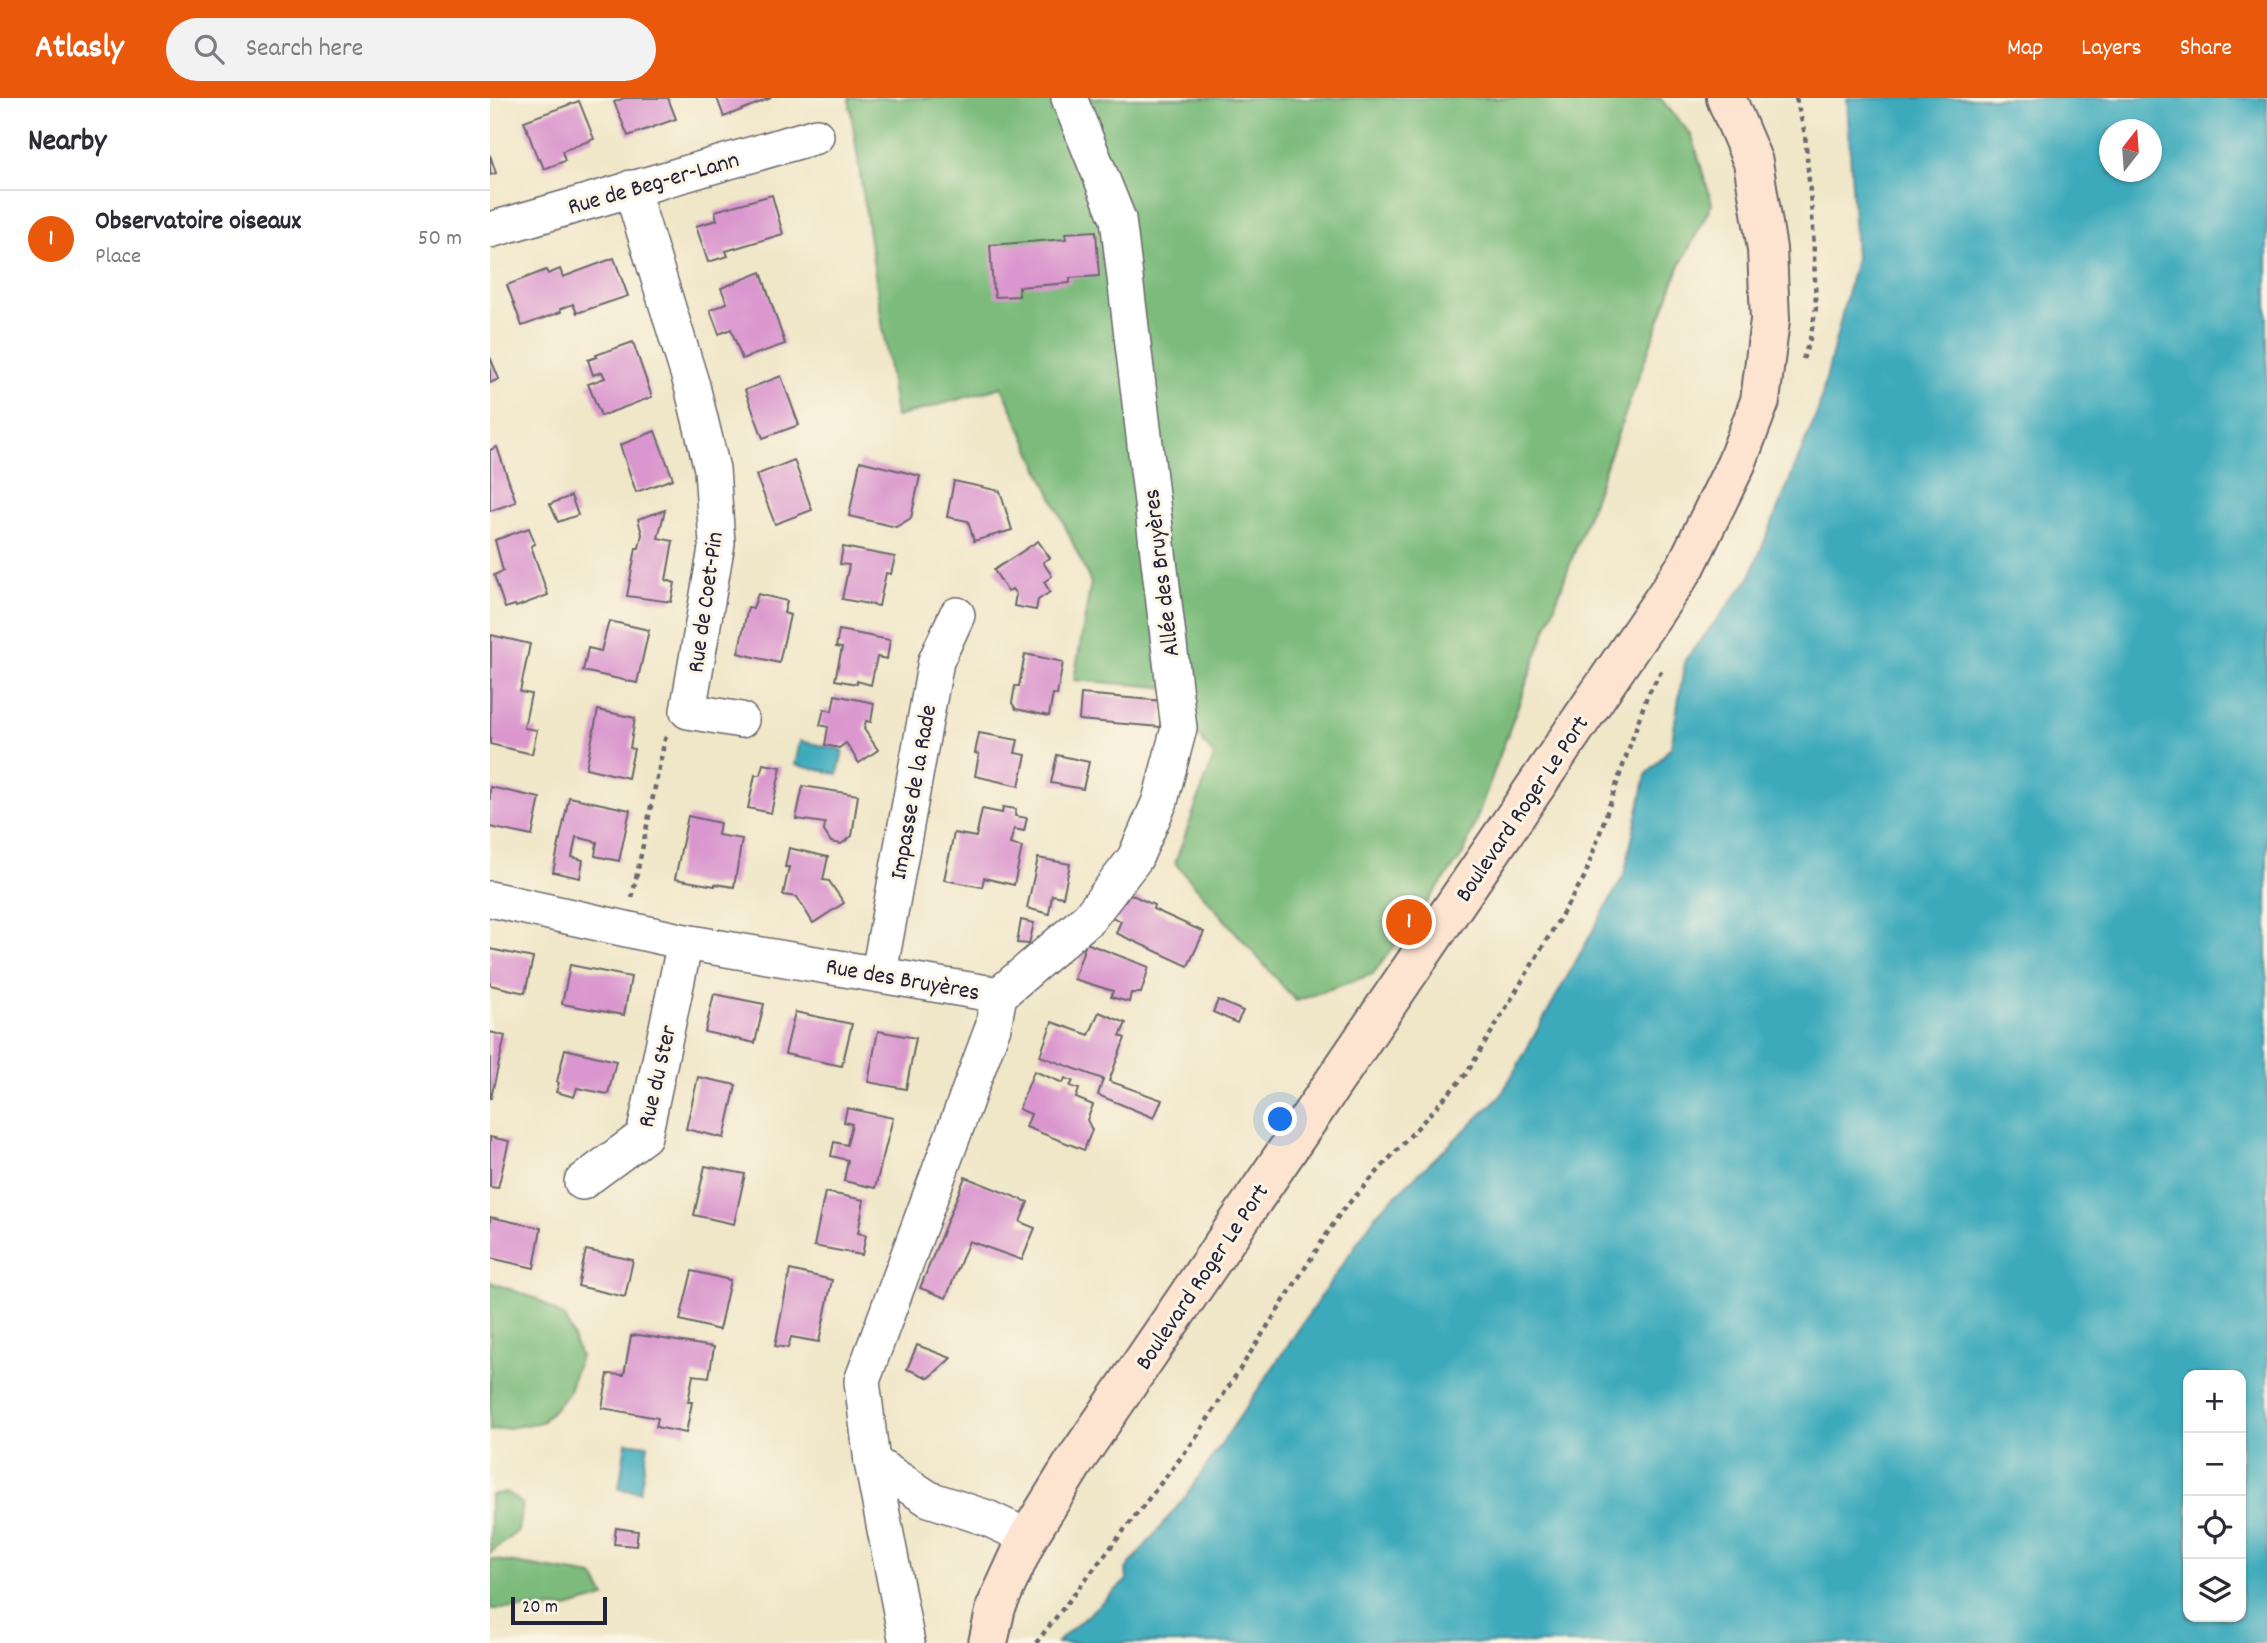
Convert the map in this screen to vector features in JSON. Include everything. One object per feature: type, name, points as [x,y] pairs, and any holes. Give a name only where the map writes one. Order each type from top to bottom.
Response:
[{"type":"street","name":"Allée des Bruyères","points":[[999,995],[1089,918],[1135,858],[1160,801],[1179,728],[1118,219],[1069,98]]},
{"type":"street","name":"Boulevard Roger Le Port","points":[[988,1643],[996,1607],[1028,1537],[1073,1464],[1686,566],[1736,464],[1760,401],[1770,320],[1767,249],[1753,162],[1726,98]]},
{"type":"street","name":"Rue de Beg-er-Lann","points":[[490,230],[816,136]]},
{"type":"street","name":"Rue de Coet-Pin","points":[[631,188],[692,386],[712,468],[717,542],[688,711]]},
{"type":"street","name":"Impasse de la Rade","points":[[879,973],[936,661],[957,615]]},
{"type":"street","points":[[688,711],[741,720]]},
{"type":"street","name":"Rue des Bruyères","points":[[490,899],[685,942],[999,995],[993,1027],[862,1381],[873,1462],[907,1643]]},
{"type":"street","name":"Rue du Ster","points":[[582,1182],[644,1136],[685,942]]},
{"type":"street","points":[[873,1462],[929,1499],[987,1518],[1028,1537]]},
{"type":"path","points":[[1796,98],[1805,134],[1816,308],[1810,339],[1801,364]]},
{"type":"path","points":[[1036,1643],[1193,1442],[1341,1212],[1467,1073],[1585,876],[1647,696],[1666,662]]},
{"type":"path","points":[[634,931],[631,900],[665,739],[688,711]]},
{"type":"green space","points":[[849,98],[1660,98],[1692,136],[1712,204],[1679,267],[1464,853],[1373,974],[1296,1001],[1175,863],[1214,756],[1162,687],[1074,680],[1091,583],[1002,387],[896,417]]},
{"type":"green space","points":[[490,1282],[537,1299],[566,1319],[580,1356],[568,1394],[542,1422],[490,1431]]},
{"type":"green space","points":[[507,1492],[522,1504],[518,1531],[490,1553],[490,1495]]},
{"type":"green space","points":[[490,1559],[593,1576],[605,1597],[567,1608],[490,1609]]},
{"type":"water","points":[[1847,98],[2267,98],[2267,1643],[1056,1643],[1127,1580],[1126,1569],[1186,1496],[1378,1212],[1500,1097],[1624,875],[1646,775],[1671,747],[1685,660],[1749,579],[1818,411],[1856,258]]},
{"type":"water","points":[[800,741],[843,750],[838,774],[795,765]]},
{"type":"water","points":[[626,1442],[648,1445],[640,1492],[619,1489]]},
{"type":"building","points":[[624,98],[668,98],[676,119],[628,136],[614,102]]},
{"type":"building","points":[[717,98],[771,98],[724,117]]},
{"type":"building","points":[[579,101],[594,139],[562,151],[565,161],[544,169],[524,121]]},
{"type":"building","points":[[490,155],[496,173],[490,175]]},
{"type":"building","points":[[772,195],[783,234],[726,251],[728,256],[708,262],[696,226],[717,220],[715,211]]},
{"type":"building","points":[[1096,231],[1099,276],[1070,278],[1070,283],[1019,287],[1019,296],[995,297],[990,245],[1066,239],[1065,233]]},
{"type":"building","points":[[614,258],[628,296],[577,313],[573,304],[560,309],[561,312],[522,326],[507,285],[546,270],[548,274],[560,269],[563,277]]},
{"type":"building","points":[[761,272],[785,344],[742,359],[731,329],[719,334],[710,310],[727,303],[721,288]]},
{"type":"building","points":[[633,342],[652,397],[601,416],[588,384],[605,378],[602,372],[593,375],[588,360]]},
{"type":"building","points":[[490,357],[499,379],[490,383]]},
{"type":"building","points":[[781,376],[799,425],[763,438],[745,390]]},
{"type":"building","points":[[655,431],[673,479],[636,492],[620,445]]},
{"type":"building","points":[[497,447],[516,502],[490,511],[490,450]]},
{"type":"building","points":[[794,460],[812,510],[775,524],[756,475]]},
{"type":"building","points":[[860,461],[920,476],[911,518],[896,527],[849,516]]},
{"type":"building","points":[[954,481],[1000,491],[1012,530],[974,541],[968,521],[947,517]]},
{"type":"building","points":[[571,496],[578,515],[558,522],[550,504]]},
{"type":"building","points":[[665,510],[658,538],[673,541],[666,580],[675,583],[671,602],[627,596],[636,548],[639,548],[642,534],[638,519]]},
{"type":"building","points":[[529,528],[535,544],[531,546],[548,595],[516,607],[505,608],[494,575],[503,571],[495,540]]},
{"type":"building","points":[[1038,541],[1050,558],[1043,562],[1052,576],[1044,582],[1050,592],[1038,600],[1036,610],[1014,606],[1016,594],[1012,589],[1008,592],[994,570]]},
{"type":"building","points":[[843,547],[895,557],[891,574],[886,573],[879,606],[842,599],[849,565],[840,564]]},
{"type":"building","points":[[758,594],[787,601],[784,613],[790,615],[779,663],[738,653],[748,607],[753,608]]},
{"type":"building","points":[[609,621],[649,630],[637,683],[583,671],[588,648],[601,651]]},
{"type":"building","points":[[839,630],[890,640],[887,659],[877,657],[871,685],[835,680],[842,648],[836,647]]},
{"type":"building","points":[[491,635],[530,644],[520,692],[531,694],[524,728],[537,730],[532,754],[490,744]]},
{"type":"building","points":[[1025,654],[1063,662],[1057,695],[1053,694],[1049,716],[1016,709],[1012,703],[1015,686],[1019,686]]},
{"type":"building","points":[[1081,694],[1164,701],[1160,727],[1079,720]]},
{"type":"building","points":[[835,695],[874,703],[871,722],[866,721],[864,729],[878,750],[859,763],[846,743],[839,748],[825,745],[828,727],[820,725],[824,709],[832,711]]},
{"type":"building","points":[[598,710],[635,718],[630,748],[634,749],[628,778],[586,768]]},
{"type":"building","points":[[979,733],[1018,740],[1015,753],[1026,755],[1019,786],[975,776],[979,754],[975,753]]},
{"type":"building","points":[[1057,755],[1089,762],[1083,789],[1051,783]]},
{"type":"building","points":[[763,764],[781,767],[771,813],[748,808],[755,775],[760,775]]},
{"type":"building","points":[[803,786],[858,795],[852,836],[841,844],[831,842],[824,831],[825,823],[796,819]]},
{"type":"building","points":[[490,787],[540,798],[532,836],[490,827]]},
{"type":"building","points":[[569,797],[630,810],[619,861],[595,856],[597,842],[576,837],[572,857],[583,860],[580,878],[553,872]]},
{"type":"building","points":[[1003,807],[1016,809],[1015,816],[1027,818],[1024,831],[1014,829],[1010,844],[1022,847],[1014,885],[984,878],[982,887],[944,880],[954,833],[976,837],[982,809],[1002,813]]},
{"type":"building","points":[[688,816],[720,823],[718,835],[742,839],[734,887],[675,879]]},
{"type":"building","points":[[789,848],[828,857],[823,880],[829,881],[844,903],[813,923],[797,897],[783,895],[789,867],[785,867]]},
{"type":"building","points":[[1038,858],[1070,864],[1063,897],[1052,895],[1049,914],[1027,908]]},
{"type":"building","points":[[1128,893],[1154,905],[1153,909],[1204,932],[1188,966],[1116,933],[1121,921],[1111,917]]},
{"type":"building","points":[[1021,920],[1034,923],[1029,944],[1017,943]]},
{"type":"building","points":[[1086,943],[1149,967],[1141,993],[1131,993],[1129,1002],[1111,997],[1113,991],[1074,979]]},
{"type":"building","points":[[490,949],[533,958],[525,993],[490,985]]},
{"type":"building","points":[[570,965],[631,977],[624,1015],[562,1004]]},
{"type":"building","points":[[714,994],[764,1004],[755,1043],[705,1032]]},
{"type":"building","points":[[1218,1000],[1243,1011],[1237,1023],[1213,1012]]},
{"type":"building","points":[[795,1012],[852,1024],[842,1066],[785,1054]]},
{"type":"building","points":[[1099,1012],[1126,1023],[1120,1036],[1125,1038],[1109,1081],[1162,1100],[1154,1118],[1098,1095],[1103,1079],[1040,1056],[1052,1022],[1089,1035]]},
{"type":"building","points":[[878,1031],[916,1038],[906,1089],[868,1082]]},
{"type":"building","points":[[490,1032],[505,1036],[491,1098],[490,1098]]},
{"type":"building","points":[[565,1049],[616,1061],[608,1094],[577,1088],[574,1097],[556,1092]]},
{"type":"building","points":[[1034,1071],[1063,1083],[1065,1078],[1073,1081],[1070,1086],[1079,1089],[1076,1098],[1093,1105],[1087,1120],[1092,1130],[1084,1150],[1026,1127],[1031,1114],[1019,1109]]},
{"type":"building","points":[[698,1077],[736,1085],[724,1138],[686,1129]]},
{"type":"building","points":[[847,1108],[893,1118],[875,1188],[844,1181],[848,1160],[831,1156],[834,1142],[847,1145],[852,1124],[844,1122]]},
{"type":"building","points":[[490,1137],[509,1141],[498,1188],[490,1187]]},
{"type":"building","points":[[705,1166],[745,1174],[734,1224],[694,1215]]},
{"type":"building","points":[[965,1177],[1028,1202],[1020,1222],[1035,1228],[1022,1260],[969,1241],[946,1298],[920,1288]]},
{"type":"building","points":[[825,1192],[864,1200],[858,1233],[866,1235],[862,1255],[814,1246]]},
{"type":"building","points":[[490,1217],[541,1228],[534,1268],[490,1258]]},
{"type":"building","points":[[586,1250],[633,1260],[625,1297],[578,1286]]},
{"type":"building","points":[[790,1270],[832,1280],[819,1342],[791,1337],[788,1348],[775,1346]]},
{"type":"building","points":[[692,1271],[730,1280],[719,1330],[680,1320]]},
{"type":"building","points":[[631,1336],[714,1347],[709,1377],[693,1375],[688,1402],[692,1402],[686,1433],[656,1427],[658,1418],[602,1408],[608,1374],[624,1375]]},
{"type":"building","points":[[917,1345],[951,1358],[929,1378],[907,1369]]},
{"type":"building","points":[[616,1528],[638,1531],[636,1546],[614,1544]]},
{"type":"place","name":"Observatoire oiseaux","points":[[1409,922]]}]
